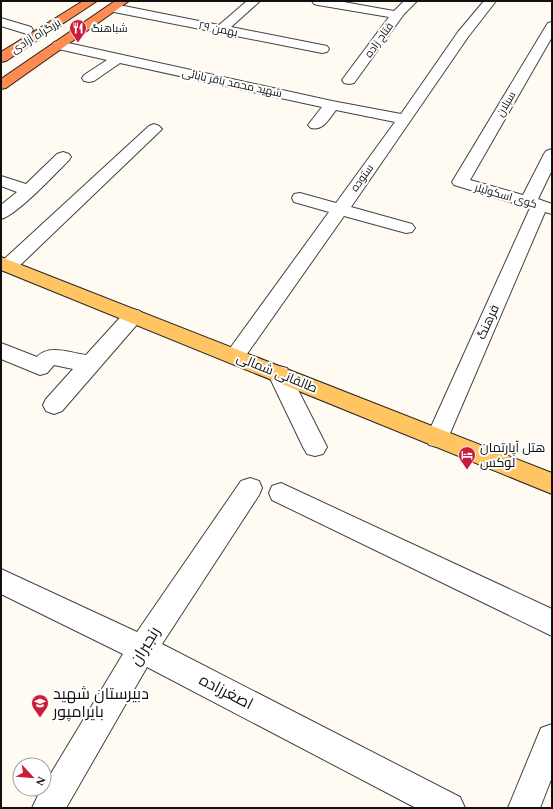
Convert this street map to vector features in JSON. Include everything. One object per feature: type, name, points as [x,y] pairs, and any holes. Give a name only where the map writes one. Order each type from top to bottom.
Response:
[{"type":"highway","name":"بزرگراه آزادی","points":[[1,46],[75,1]]},
{"type":"highway","name":"بزرگراه آزادی","points":[[1,58],[91,1]]},
{"type":"highway","name":"بزرگراه آزادی","points":[[1,85],[116,3]]},
{"type":"highway","name":"بزرگراه آزادی","points":[[1,72],[116,3]]},
{"type":"main road","name":"طالقانی شمالی","points":[[5,265],[552,484]]},
{"type":"street","points":[[222,29],[254,1]]},
{"type":"street","points":[[318,1],[397,15]]},
{"type":"street","name":"فتاح زاده","points":[[349,80],[397,15],[411,1]]},
{"type":"street","name":"ستوده","points":[[235,356],[406,118],[463,35],[490,1]]},
{"type":"street","name":"۲۹ بهمن","points":[[116,3],[222,29],[322,49]]},
{"type":"street","points":[[1,22],[27,30]]},
{"type":"street","name":"سبلان","points":[[460,182],[552,26]]},
{"type":"street","name":"شهید محمد باقر بابائی","points":[[59,45],[332,105],[406,118]]},
{"type":"street","points":[[89,78],[118,58]]},
{"type":"street","points":[[316,125],[332,105]]},
{"type":"street","points":[[5,265],[154,129]]},
{"type":"street","name":"فرهنگ","points":[[437,438],[540,206],[552,154]]},
{"type":"street","points":[[1,214],[29,190],[63,157]]},
{"type":"street","points":[[1,181],[29,190]]},
{"type":"street","name":"کوی اسکوئیلر","points":[[460,182],[540,206]]},
{"type":"street","points":[[300,198],[340,208],[406,228]]},
{"type":"street","points":[[54,405],[133,316]]},
{"type":"street","points":[[1,351],[40,367],[49,357],[90,364]]},
{"type":"street","points":[[279,374],[315,447]]},
{"type":"street","name":"رنجبران","points":[[48,808],[142,649],[250,488]]},
{"type":"street","points":[[281,493],[552,623]]},
{"type":"street","name":"اصغرزاده","points":[[1,581],[142,649],[449,808]]},
{"type":"street","points":[[524,808],[552,739]]},
{"type":"place","name":"شباهنگ","points":[[78,43]]},
{"type":"place","name":"هتل آپارتمان لوکس","points":[[467,470]]},
{"type":"place","name":"دبیرستان شهید بایرامپور","points":[[40,718]]}]
